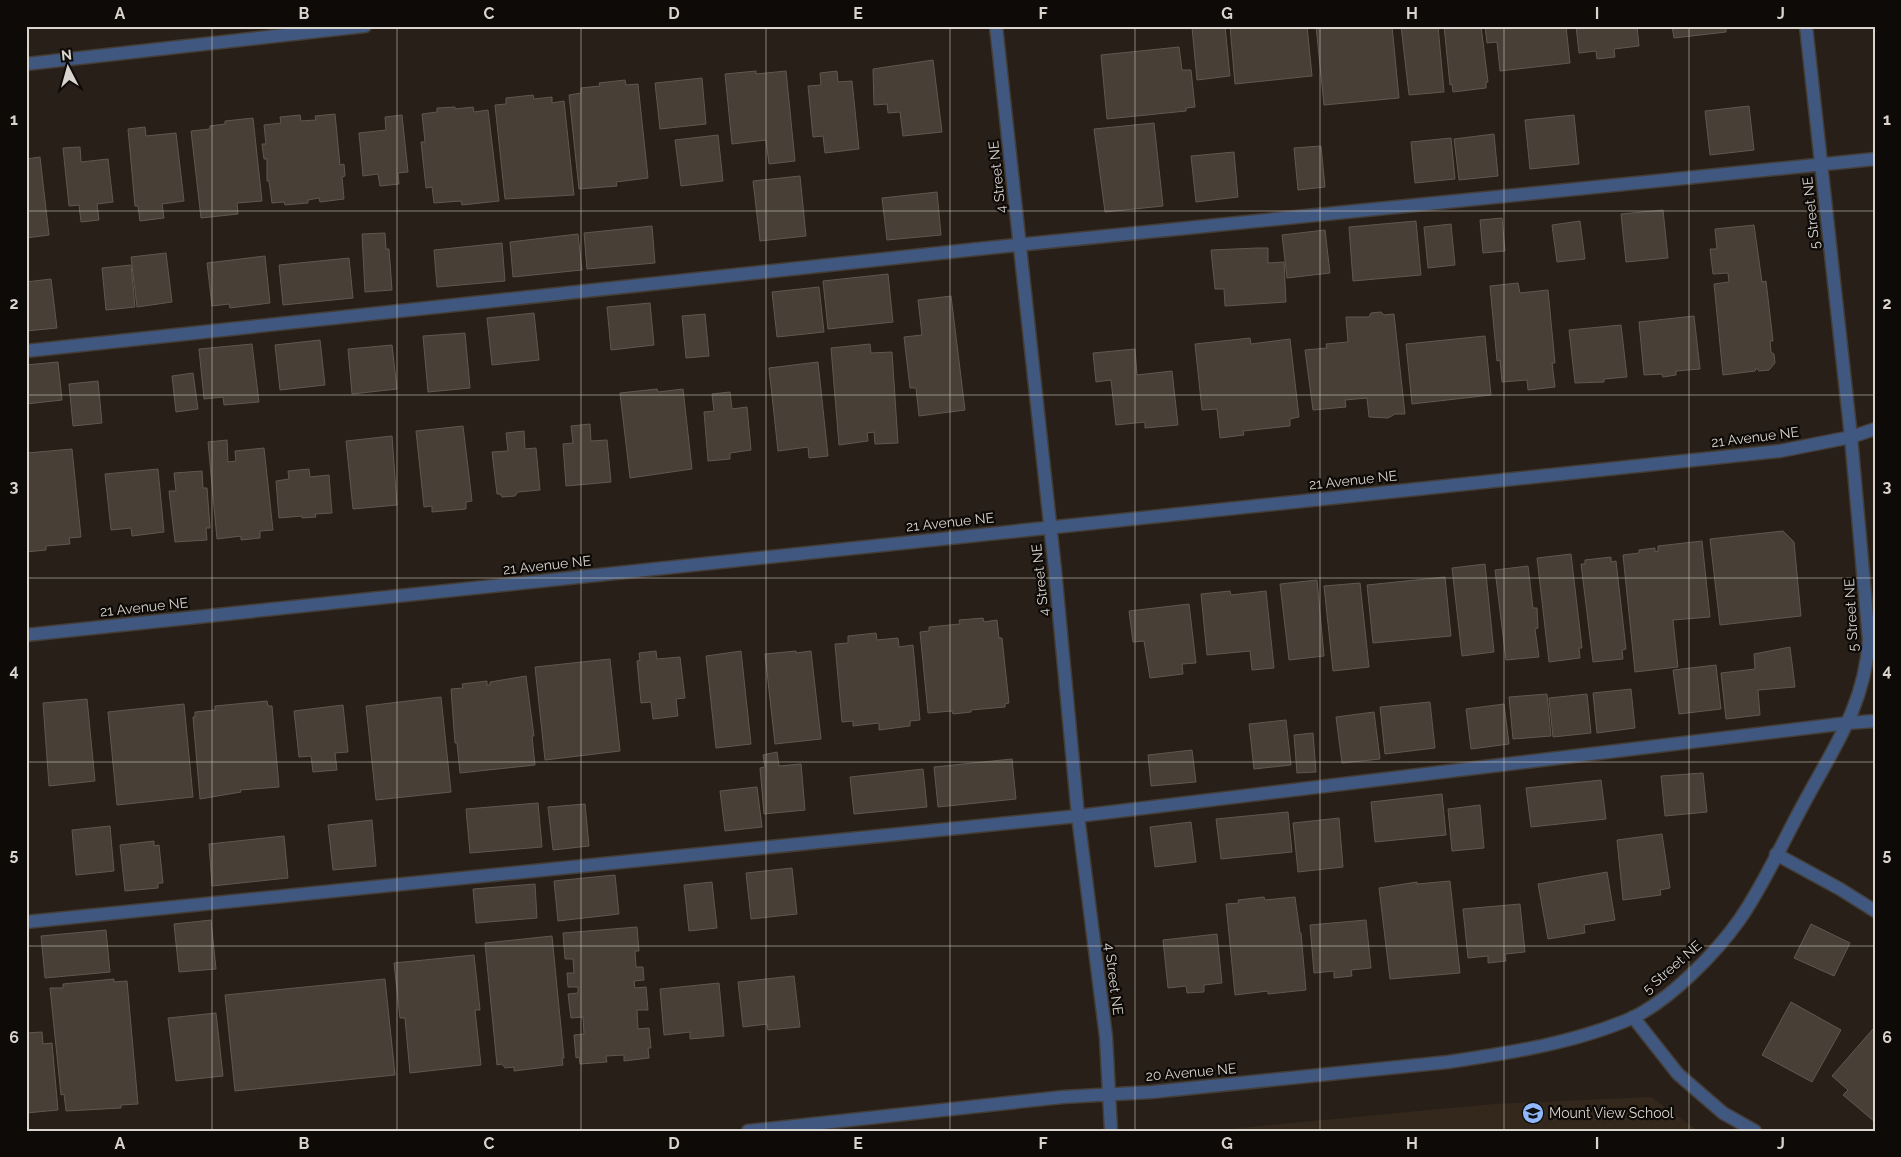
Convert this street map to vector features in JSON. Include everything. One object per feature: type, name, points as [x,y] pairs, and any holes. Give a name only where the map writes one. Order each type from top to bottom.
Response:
[{"type":"street","points":[[26,64],[365,26]]},
{"type":"street","name":"4 Street NE","points":[[996,26],[1050,527],[1078,816],[1106,1037],[1111,1131]]},
{"type":"street","name":"5 Street NE","points":[[1633,1017],[1675,988],[1718,947],[1755,895],[1848,723],[1862,689],[1870,640],[1851,437],[1806,26]]},
{"type":"street","points":[[26,351],[1020,245],[1875,159]]},
{"type":"street","name":"21 Avenue NE","points":[[26,635],[1780,451],[1851,437],[1875,429]]},
{"type":"street","points":[[26,922],[1078,816],[1875,721]]},
{"type":"street","points":[[1776,854],[1840,889],[1875,912]]},
{"type":"street","points":[[1633,1017],[1678,1074],[1723,1112],[1756,1131]]},
{"type":"street","name":"20 Avenue NE","points":[[748,1131],[1448,1062],[1495,1055],[1559,1041],[1633,1017]]},
{"type":"shaded area","name":"Mount View School","points":[[1651,1097],[1698,1131],[1207,1131],[1494,1104]]},
{"type":"building","points":[[1225,26],[1230,76],[1197,80],[1192,27]]},
{"type":"building","points":[[1230,26],[1307,26],[1312,76],[1235,84]]},
{"type":"building","points":[[1316,26],[1392,26],[1399,98],[1324,105]]},
{"type":"building","points":[[1401,26],[1438,26],[1444,92],[1409,95]]},
{"type":"building","points":[[1444,26],[1481,26],[1488,82],[1486,82],[1486,88],[1453,92],[1452,84],[1450,85]]},
{"type":"building","points":[[1485,26],[1566,26],[1570,63],[1500,71],[1497,42],[1487,43]]},
{"type":"building","points":[[1576,26],[1637,26],[1639,46],[1614,49],[1615,57],[1597,59],[1596,51],[1579,53]]},
{"type":"building","points":[[1672,26],[1726,26],[1726,32],[1674,38]]},
{"type":"building","points":[[1179,47],[1182,70],[1191,70],[1195,107],[1186,108],[1186,111],[1107,119],[1101,55]]},
{"type":"building","points":[[933,60],[942,132],[903,136],[900,112],[888,113],[887,104],[874,105],[873,69]]},
{"type":"building","points":[[756,71],[756,74],[786,71],[795,161],[769,164],[766,140],[732,144],[725,74]]},
{"type":"building","points":[[837,71],[838,82],[852,81],[859,149],[825,153],[823,136],[813,137],[808,86],[821,85],[820,73]]},
{"type":"building","points":[[702,78],[706,124],[660,129],[655,83]]},
{"type":"building","points":[[625,80],[626,85],[638,84],[648,178],[616,182],[617,186],[579,189],[569,95],[581,93],[581,88],[600,86],[599,83]]},
{"type":"building","points":[[533,95],[534,99],[552,97],[552,103],[564,101],[574,195],[505,199],[495,105],[506,104],[506,98]]},
{"type":"building","points":[[1749,106],[1754,150],[1710,155],[1705,111]]},
{"type":"building","points":[[455,107],[455,109],[473,107],[474,112],[488,110],[499,201],[462,205],[461,201],[434,203],[432,187],[426,188],[421,142],[425,142],[422,114],[437,112],[437,108]]},
{"type":"building","points":[[335,114],[340,165],[344,164],[345,176],[342,177],[344,199],[320,202],[319,198],[308,200],[308,203],[285,205],[284,202],[272,203],[269,181],[267,181],[267,159],[264,159],[262,144],[266,144],[264,125],[281,123],[280,117],[300,115],[301,121],[316,120],[315,116]]},
{"type":"building","points":[[402,115],[408,172],[398,173],[399,184],[380,186],[378,174],[363,176],[359,133],[386,130],[385,117]]},
{"type":"building","points":[[1574,115],[1579,164],[1530,169],[1525,120]]},
{"type":"building","points":[[253,118],[262,201],[237,203],[238,214],[201,218],[191,131],[210,129],[210,126],[225,124],[225,121]]},
{"type":"building","points":[[1154,123],[1163,206],[1105,212],[1094,129]]},
{"type":"building","points":[[145,127],[146,136],[176,133],[184,201],[162,204],[164,218],[140,221],[138,206],[135,206],[128,129]]},
{"type":"building","points":[[1494,134],[1498,176],[1459,180],[1454,139]]},
{"type":"building","points":[[718,135],[723,181],[681,186],[675,140]]},
{"type":"building","points":[[1451,138],[1455,179],[1415,183],[1411,142]]},
{"type":"building","points":[[1321,146],[1325,187],[1298,190],[1294,148]]},
{"type":"building","points":[[80,147],[81,162],[108,159],[113,202],[97,204],[99,220],[81,222],[79,205],[69,206],[63,148]]},
{"type":"building","points":[[1234,152],[1238,197],[1196,202],[1191,156]]},
{"type":"building","points":[[40,157],[49,235],[26,238],[26,159]]},
{"type":"building","points":[[800,176],[806,236],[760,241],[753,181]]},
{"type":"building","points":[[937,192],[941,235],[887,240],[882,198]]},
{"type":"building","points":[[1663,210],[1668,258],[1626,262],[1621,214]]},
{"type":"building","points":[[1502,218],[1505,251],[1483,253],[1480,220]]},
{"type":"building","points":[[1416,221],[1421,275],[1353,281],[1349,227]]},
{"type":"building","points":[[1580,221],[1585,259],[1557,262],[1552,225]]},
{"type":"building","points":[[1451,224],[1455,265],[1428,268],[1424,227]]},
{"type":"building","points":[[1754,225],[1762,282],[1766,281],[1773,341],[1770,341],[1771,352],[1774,354],[1775,363],[1769,370],[1759,371],[1756,368],[1755,371],[1723,375],[1714,284],[1729,282],[1728,273],[1713,274],[1710,249],[1717,249],[1715,229]]},
{"type":"building","points":[[652,226],[655,263],[587,269],[584,233]]},
{"type":"building","points":[[1325,230],[1330,273],[1287,278],[1282,235]]},
{"type":"building","points":[[385,233],[386,249],[389,249],[392,290],[365,292],[362,234]]},
{"type":"building","points":[[578,234],[582,270],[513,277],[510,242]]},
{"type":"building","points":[[502,243],[505,281],[437,287],[434,250]]},
{"type":"building","points":[[1268,248],[1268,263],[1284,262],[1286,302],[1225,306],[1224,289],[1215,289],[1211,250]]},
{"type":"building","points":[[166,253],[172,302],[137,307],[131,257]]},
{"type":"building","points":[[265,256],[270,303],[230,308],[229,304],[212,306],[207,263]]},
{"type":"building","points":[[349,258],[353,298],[283,305],[279,265]]},
{"type":"building","points":[[131,265],[135,307],[106,310],[102,268]]},
{"type":"building","points":[[888,274],[893,322],[828,329],[823,281]]},
{"type":"building","points":[[51,279],[57,328],[26,331],[26,282]]},
{"type":"building","points":[[1518,283],[1520,293],[1548,290],[1555,363],[1552,363],[1555,387],[1528,390],[1527,380],[1502,382],[1500,360],[1497,361],[1490,286]]},
{"type":"building","points":[[819,287],[824,332],[777,337],[772,292]]},
{"type":"building","points":[[951,296],[965,410],[919,416],[916,388],[910,388],[904,337],[922,335],[918,300]]},
{"type":"building","points":[[650,303],[654,345],[611,350],[607,307]]},
{"type":"building","points":[[1381,312],[1384,315],[1394,314],[1405,414],[1395,414],[1388,418],[1369,417],[1367,398],[1345,400],[1346,407],[1313,410],[1305,350],[1327,348],[1326,344],[1348,342],[1346,317],[1369,317],[1371,313]]},
{"type":"building","points":[[534,313],[539,360],[492,365],[487,318]]},
{"type":"building","points":[[705,314],[709,356],[686,358],[682,316]]},
{"type":"building","points":[[1694,316],[1700,369],[1676,371],[1676,375],[1663,377],[1662,374],[1644,375],[1639,322]]},
{"type":"building","points":[[1621,325],[1627,377],[1604,379],[1604,382],[1575,383],[1569,330]]},
{"type":"building","points":[[465,333],[470,388],[428,392],[423,336]]},
{"type":"building","points":[[1485,336],[1491,395],[1412,404],[1406,344]]},
{"type":"building","points":[[1250,338],[1251,344],[1290,339],[1299,417],[1290,419],[1290,426],[1243,431],[1244,435],[1220,438],[1217,409],[1202,410],[1195,344]]},
{"type":"building","points":[[320,340],[325,385],[280,390],[275,345]]},
{"type":"building","points":[[252,344],[259,402],[224,405],[223,397],[204,399],[199,349]]},
{"type":"building","points":[[870,344],[871,353],[892,352],[898,443],[875,444],[874,432],[867,433],[868,441],[839,445],[831,348]]},
{"type":"building","points":[[392,345],[397,389],[352,394],[348,349]]},
{"type":"building","points":[[1135,349],[1137,375],[1172,371],[1178,425],[1145,428],[1145,422],[1116,425],[1111,380],[1096,382],[1093,353]]},
{"type":"building","points":[[58,362],[62,400],[26,404],[26,365]]},
{"type":"building","points":[[818,362],[828,456],[809,458],[808,447],[778,451],[769,368]]},
{"type":"building","points":[[193,373],[198,409],[176,412],[172,376]]},
{"type":"building","points":[[98,381],[102,423],[73,426],[69,384]]},
{"type":"building","points":[[657,389],[658,392],[683,389],[692,469],[630,478],[620,393]]},
{"type":"building","points":[[730,392],[732,409],[747,407],[751,450],[730,453],[730,459],[708,461],[704,412],[714,411],[712,394]]},
{"type":"building","points":[[590,424],[591,441],[607,440],[611,482],[566,486],[563,444],[573,443],[571,426]]},
{"type":"building","points":[[463,426],[472,501],[466,502],[466,509],[432,512],[432,506],[424,507],[416,431]]},
{"type":"building","points":[[524,431],[525,449],[536,448],[540,490],[518,492],[515,496],[502,497],[500,494],[497,494],[492,452],[508,451],[506,433]]},
{"type":"building","points":[[392,436],[397,505],[353,509],[346,441]]},
{"type":"building","points":[[227,440],[228,462],[236,461],[235,451],[264,448],[273,530],[260,531],[260,538],[241,540],[241,536],[217,539],[208,442]]},
{"type":"building","points":[[72,449],[81,537],[69,538],[70,544],[46,546],[46,550],[26,552],[27,453]]},
{"type":"building","points":[[158,469],[164,532],[132,536],[131,528],[111,530],[105,474]]},
{"type":"building","points":[[309,469],[310,477],[329,475],[332,513],[315,514],[316,517],[279,518],[276,481],[289,479],[288,471]]},
{"type":"building","points":[[202,471],[203,488],[207,488],[210,528],[206,528],[207,540],[175,542],[169,491],[176,491],[174,473]]},
{"type":"building","points":[[1783,531],[1794,542],[1801,616],[1720,625],[1710,539]]},
{"type":"building","points":[[1702,541],[1710,617],[1673,620],[1678,667],[1635,672],[1623,555],[1655,548],[1655,552],[1658,551],[1658,546]]},
{"type":"building","points":[[1571,554],[1582,648],[1579,648],[1580,658],[1549,662],[1537,558]]},
{"type":"building","points":[[1611,557],[1611,562],[1616,561],[1626,649],[1622,650],[1623,659],[1593,662],[1581,564],[1585,564],[1585,560]]},
{"type":"building","points":[[1485,564],[1494,652],[1462,656],[1452,568]]},
{"type":"building","points":[[1528,566],[1533,608],[1537,608],[1538,628],[1535,629],[1539,657],[1506,660],[1495,570]]},
{"type":"building","points":[[1445,577],[1451,636],[1373,643],[1367,585]]},
{"type":"building","points":[[1317,580],[1324,656],[1289,660],[1280,584]]},
{"type":"building","points":[[1360,583],[1369,667],[1333,671],[1324,586]]},
{"type":"building","points":[[1230,591],[1231,595],[1266,591],[1274,668],[1252,670],[1250,651],[1207,655],[1201,594]]},
{"type":"building","points":[[1189,604],[1196,663],[1182,664],[1183,674],[1150,678],[1144,641],[1133,642],[1129,611]]},
{"type":"building","points":[[983,618],[984,622],[997,620],[999,638],[1002,638],[1009,703],[1005,704],[1005,707],[971,710],[971,712],[953,714],[952,711],[928,713],[920,632],[929,631],[929,627],[960,624],[959,620]]},
{"type":"building","points":[[876,633],[877,640],[898,638],[899,647],[913,645],[920,720],[910,721],[910,726],[879,730],[879,723],[853,726],[853,721],[842,722],[835,644],[848,643],[848,636]]},
{"type":"building","points":[[1790,647],[1795,687],[1758,690],[1760,715],[1726,719],[1721,673],[1755,669],[1754,654]]},
{"type":"building","points":[[656,651],[657,659],[680,657],[685,698],[676,699],[678,716],[653,719],[651,702],[641,703],[637,661],[640,660],[639,653]]},
{"type":"building","points":[[741,651],[751,744],[716,748],[706,656]]},
{"type":"building","points":[[796,651],[796,653],[811,651],[821,739],[775,744],[765,654]]},
{"type":"building","points":[[610,659],[620,751],[545,760],[535,667]]},
{"type":"building","points":[[1716,665],[1721,709],[1679,714],[1673,670]]},
{"type":"building","points":[[526,676],[534,736],[532,736],[535,765],[460,773],[457,743],[455,743],[451,689],[463,688],[462,684],[487,681],[487,685],[490,685],[490,682]]},
{"type":"building","points":[[1631,689],[1635,728],[1597,733],[1593,693]]},
{"type":"building","points":[[1547,694],[1551,736],[1513,739],[1509,697]]},
{"type":"building","points":[[1587,694],[1591,733],[1553,737],[1549,698]]},
{"type":"building","points":[[441,697],[451,792],[376,800],[366,706]]},
{"type":"building","points":[[87,699],[95,781],[49,786],[43,703]]},
{"type":"building","points":[[267,701],[268,706],[272,706],[279,787],[240,790],[241,792],[200,799],[193,717],[195,717],[195,712],[215,710],[215,706]]},
{"type":"building","points":[[1430,702],[1435,748],[1385,754],[1380,707]]},
{"type":"building","points":[[184,704],[193,797],[117,805],[108,712]]},
{"type":"building","points":[[1504,704],[1509,744],[1471,749],[1466,709]]},
{"type":"building","points":[[343,705],[348,752],[335,753],[337,770],[313,772],[311,756],[299,757],[294,711]]},
{"type":"building","points":[[1374,712],[1380,759],[1342,763],[1336,717]]},
{"type":"building","points":[[1286,720],[1291,765],[1254,769],[1249,724]]},
{"type":"building","points":[[1313,733],[1316,772],[1297,773],[1294,735]]},
{"type":"building","points":[[1192,750],[1196,782],[1151,786],[1148,755]]},
{"type":"building","points":[[777,752],[779,766],[801,764],[805,810],[764,814],[760,768],[765,767],[763,755]]},
{"type":"building","points":[[1012,759],[1016,799],[938,807],[934,767]]},
{"type":"building","points":[[923,769],[927,807],[854,814],[850,777]]},
{"type":"building","points":[[1703,773],[1707,812],[1665,816],[1661,776]]},
{"type":"building","points":[[1601,780],[1606,819],[1531,827],[1526,788]]},
{"type":"building","points":[[757,787],[762,827],[725,831],[720,791]]},
{"type":"building","points":[[1442,794],[1446,835],[1375,842],[1371,802]]},
{"type":"building","points":[[538,803],[542,847],[470,853],[466,809]]},
{"type":"building","points":[[585,804],[589,846],[553,850],[548,807]]},
{"type":"building","points":[[1480,805],[1484,848],[1452,851],[1448,809]]},
{"type":"building","points":[[1288,812],[1292,852],[1221,859],[1216,819]]},
{"type":"building","points":[[1339,818],[1343,867],[1298,872],[1293,823]]},
{"type":"building","points":[[372,820],[376,866],[333,870],[328,825]]},
{"type":"building","points":[[1191,822],[1196,862],[1155,867],[1150,827]]},
{"type":"building","points":[[110,826],[114,871],[76,875],[72,830]]},
{"type":"building","points":[[1662,834],[1670,888],[1660,890],[1661,895],[1623,900],[1617,840]]},
{"type":"building","points":[[284,836],[288,878],[212,886],[209,844]]},
{"type":"building","points":[[154,841],[154,846],[159,845],[163,883],[158,883],[158,888],[125,891],[120,845]]},
{"type":"building","points":[[792,868],[797,914],[751,919],[746,873]]},
{"type":"building","points":[[1607,872],[1615,920],[1584,925],[1585,933],[1548,939],[1538,884]]},
{"type":"building","points":[[615,875],[619,914],[558,921],[554,881]]},
{"type":"building","points":[[1450,881],[1460,973],[1390,979],[1379,888],[1417,882],[1417,884]]},
{"type":"building","points":[[712,882],[717,928],[689,931],[684,885]]},
{"type":"building","points":[[535,884],[537,918],[476,923],[473,889]]},
{"type":"building","points":[[1264,897],[1265,900],[1295,897],[1301,933],[1306,990],[1268,994],[1268,991],[1235,995],[1226,904],[1239,903],[1238,900]]},
{"type":"building","points":[[1520,904],[1525,952],[1505,954],[1506,961],[1488,963],[1488,956],[1468,958],[1463,909]]},
{"type":"building","points":[[211,920],[216,969],[179,972],[174,924]]},
{"type":"building","points":[[1366,920],[1371,968],[1351,970],[1352,976],[1334,978],[1334,971],[1314,973],[1310,925]]},
{"type":"building","points":[[1811,924],[1850,943],[1834,976],[1794,958]]},
{"type":"building","points":[[637,927],[639,951],[635,951],[636,967],[643,967],[644,980],[634,981],[635,988],[646,987],[648,1010],[637,1010],[638,1029],[649,1028],[651,1048],[648,1048],[649,1058],[624,1061],[624,1055],[606,1056],[607,1062],[580,1064],[579,1057],[576,1058],[574,1035],[584,1034],[583,1017],[571,1018],[568,994],[578,993],[578,987],[568,987],[567,973],[574,973],[573,959],[565,959],[563,933]]},
{"type":"building","points":[[106,930],[110,972],[45,978],[41,936]]},
{"type":"building","points":[[1217,934],[1222,983],[1204,985],[1204,992],[1187,993],[1186,986],[1168,988],[1163,940]]},
{"type":"building","points":[[552,936],[564,1058],[562,1058],[563,1065],[514,1071],[514,1067],[505,1068],[502,1064],[497,1065],[485,943]]},
{"type":"building","points":[[474,955],[480,1010],[475,1010],[481,1065],[410,1073],[405,1018],[400,1018],[394,963]]},
{"type":"building","points":[[794,976],[800,1027],[768,1030],[767,1024],[743,1027],[738,982]]},
{"type":"building","points":[[114,979],[114,982],[127,981],[138,1104],[121,1105],[121,1108],[66,1111],[64,1094],[61,1095],[50,988],[63,988],[63,984]]},
{"type":"building","points":[[385,979],[395,1075],[235,1091],[225,995]]},
{"type":"building","points":[[719,983],[724,1036],[690,1039],[690,1032],[664,1035],[660,989]]},
{"type":"building","points":[[1791,1002],[1841,1030],[1812,1082],[1762,1055]]},
{"type":"building","points":[[216,1013],[223,1076],[176,1081],[168,1018]]},
{"type":"building","points":[[1873,1029],[1875,1031],[1875,1122],[1843,1095],[1848,1090],[1832,1076]]},
{"type":"building","points":[[42,1032],[43,1044],[52,1043],[58,1110],[26,1113],[26,1033]]},
{"type":"place","name":"Mount View School","points":[[1533,1113]]}]
